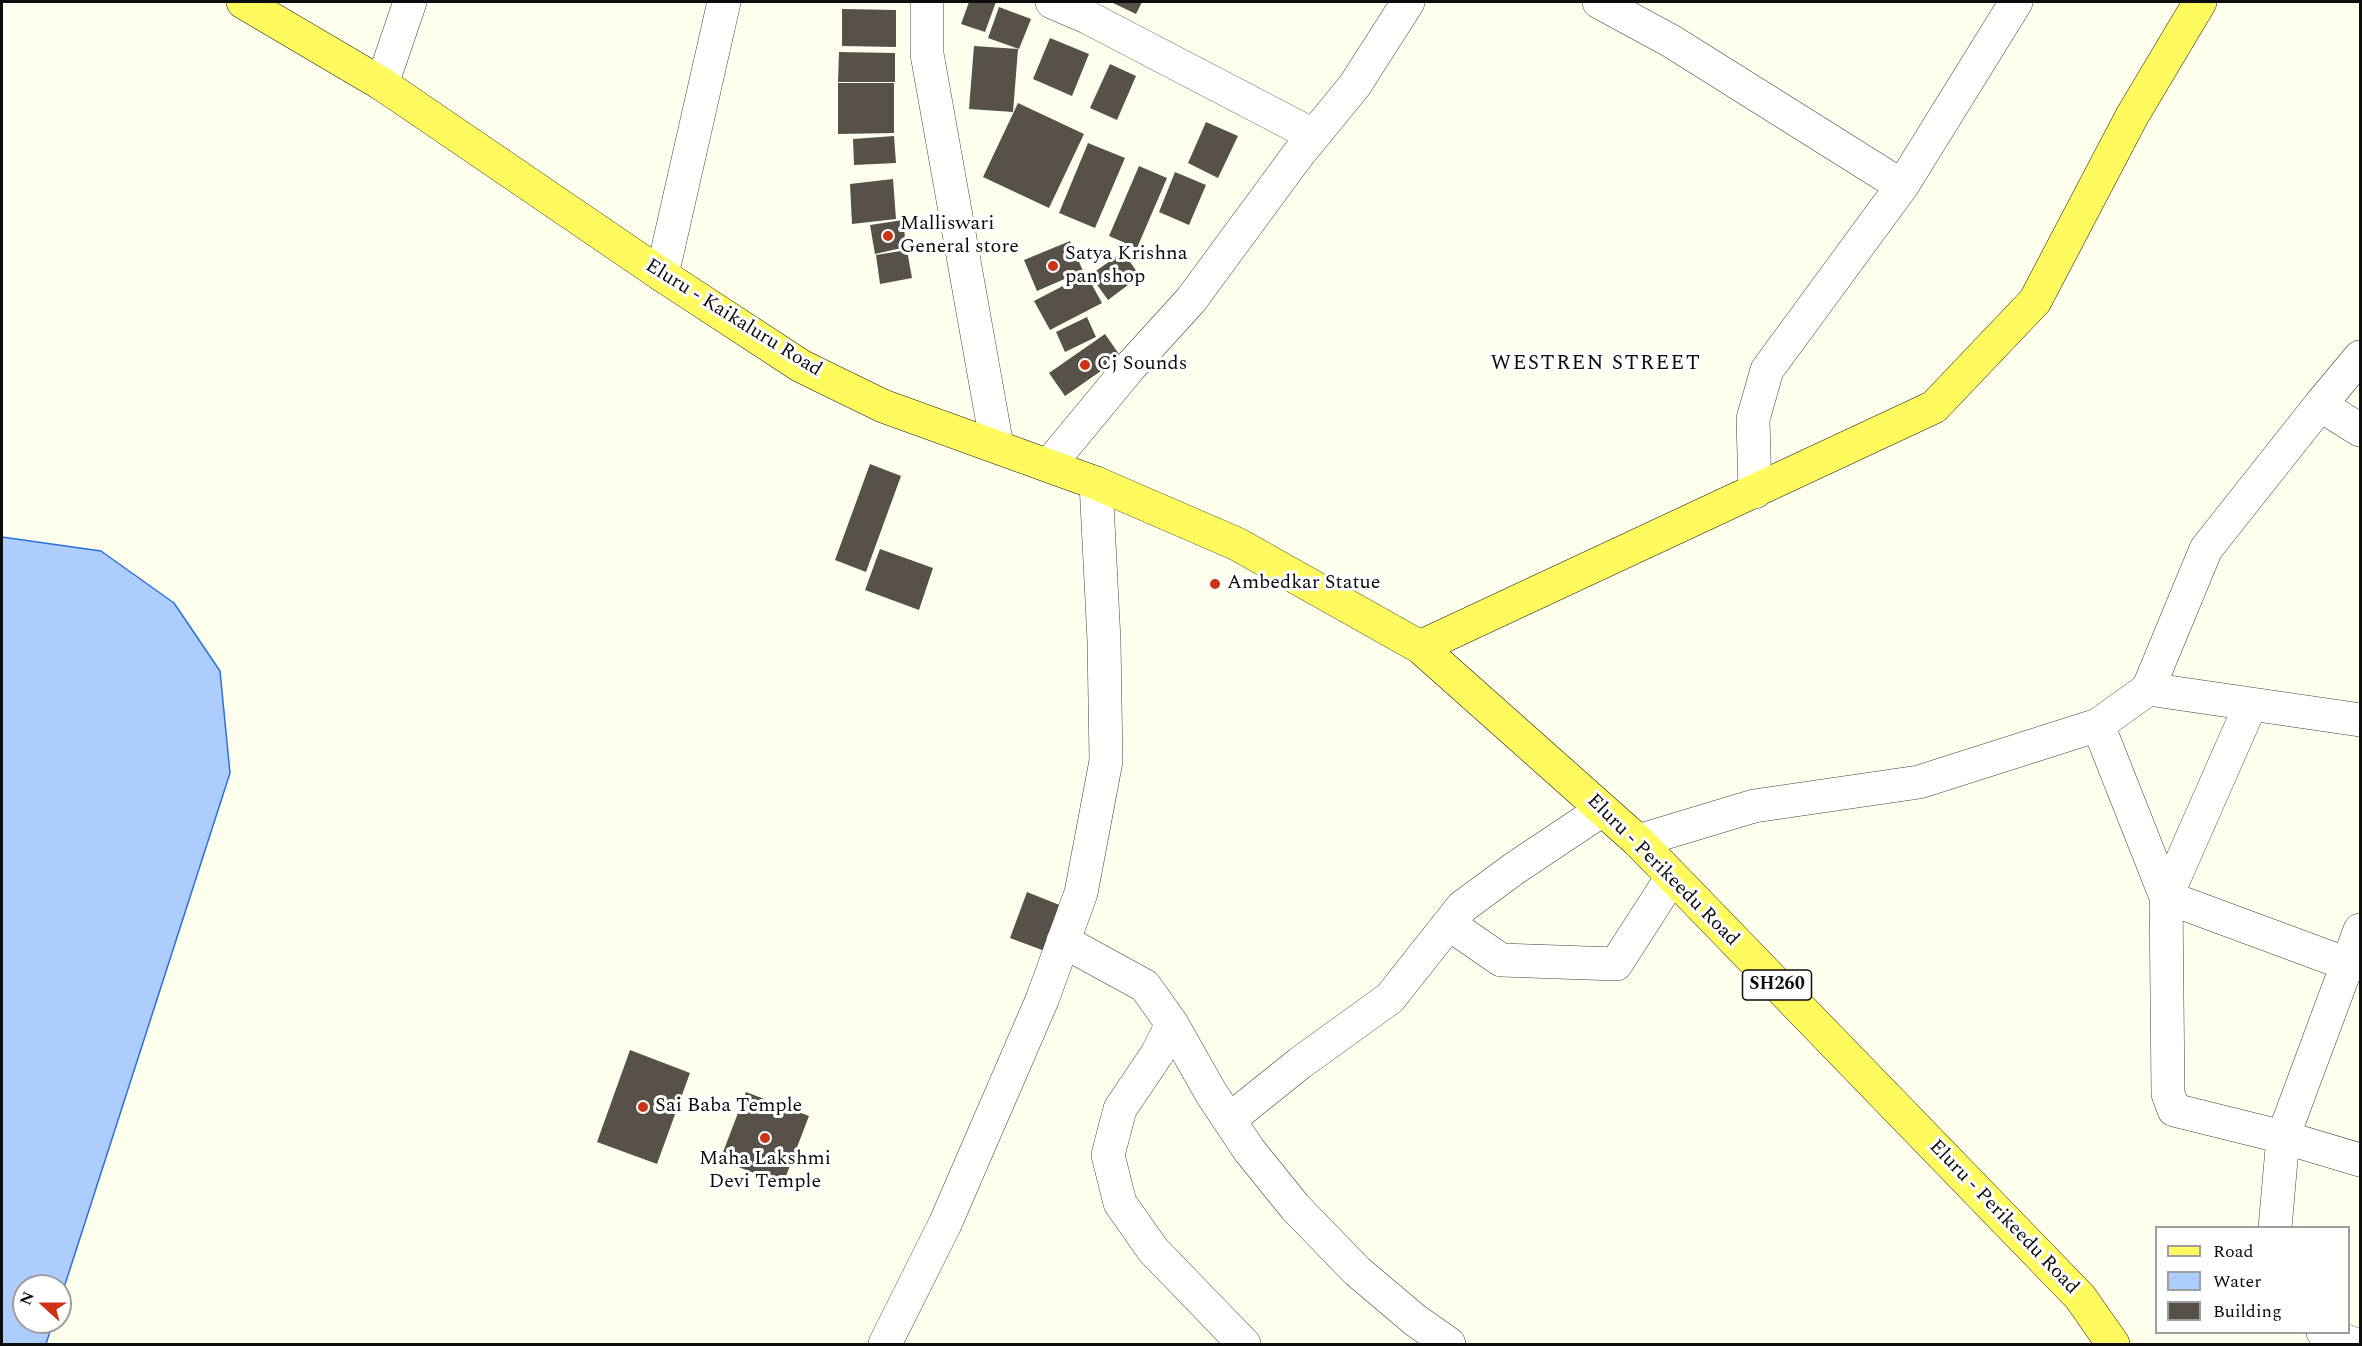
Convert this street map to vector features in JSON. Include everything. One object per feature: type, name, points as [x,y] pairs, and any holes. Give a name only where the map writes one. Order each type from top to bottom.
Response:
[{"type":"main road","name":"Eluru - Kaikaluru Road","points":[[243,2],[382,84],[662,275],[801,366],[883,406],[1096,483],[1237,544],[1420,647]]},
{"type":"main road","points":[[1420,647],[1934,407],[2035,301],[2132,116],[2200,2]]},
{"type":"main road","name":"Eluru - Perikeedu Road","points":[[1420,647],[1638,841],[2080,1297],[2113,1344]]},
{"type":"street","points":[[382,84],[410,2]]},
{"type":"street","points":[[662,275],[724,2]]},
{"type":"street","points":[[927,2],[927,54],[997,446]]},
{"type":"street","points":[[1052,2],[1087,17],[1313,135]]},
{"type":"street","points":[[1049,465],[1130,367],[1191,300],[1313,135],[1355,85],[1408,2]]},
{"type":"street","points":[[1599,2],[1671,41],[1902,186]]},
{"type":"street","points":[[1755,492],[1753,419],[1767,370],[1902,186],[2016,2]]},
{"type":"street","points":[[1638,841],[1754,806],[1919,782],[2098,725],[2148,689],[2206,549],[2361,357]]},
{"type":"street","points":[[2320,405],[2361,430]]},
{"type":"street","points":[[885,1344],[945,1224],[1042,1000],[1081,893],[1106,761],[1104,640],[1096,483]]},
{"type":"street","points":[[2148,689],[2361,720]]},
{"type":"street","points":[[2166,897],[2251,704]]},
{"type":"street","points":[[2098,725],[2166,897],[2168,1094],[2174,1110],[2283,1137],[2361,1160]]},
{"type":"street","points":[[1229,1120],[1300,1063],[1390,998],[1462,907],[1515,868],[1602,810]]},
{"type":"street","points":[[1449,924],[1501,960],[1616,964],[1672,877]]},
{"type":"street","points":[[2166,897],[2347,964]]},
{"type":"street","points":[[2275,1226],[2283,1137],[2361,930]]},
{"type":"street","points":[[1063,941],[1145,986],[1172,1024],[1211,1093],[1249,1150],[1295,1208],[1357,1271],[1415,1320],[1449,1344]]},
{"type":"street","points":[[1172,1024],[1157,1054],[1120,1109],[1108,1155],[1120,1203],[1153,1250],[1244,1344]]},
{"type":"street","points":[[2327,1334],[2354,1344]]},
{"type":"water","points":[[2,537],[101,551],[174,603],[220,671],[230,773],[68,1274],[12,1274],[12,1334],[49,1334],[46,1344],[2,1344]]},
{"type":"building","points":[[969,2],[996,2],[985,32],[961,24]]},
{"type":"building","points":[[1111,2],[1142,2],[1136,14]]},
{"type":"building","points":[[999,7],[1031,19],[1019,49],[988,38]]},
{"type":"building","points":[[842,9],[896,10],[896,47],[842,46]]},
{"type":"building","points":[[1050,38],[1089,54],[1072,96],[1033,79]]},
{"type":"building","points":[[974,46],[1018,49],[1013,112],[969,109]]},
{"type":"building","points":[[839,52],[895,53],[895,82],[838,82]]},
{"type":"building","points":[[1110,64],[1136,76],[1117,120],[1090,108]]},
{"type":"building","points":[[838,83],[894,83],[894,133],[838,134]]},
{"type":"building","points":[[1018,103],[1084,134],[1049,208],[983,177]]},
{"type":"building","points":[[1206,122],[1238,136],[1218,178],[1188,163]]},
{"type":"building","points":[[894,136],[896,163],[854,165],[853,139]]},
{"type":"building","points":[[1088,143],[1125,158],[1095,228],[1059,213]]},
{"type":"building","points":[[1139,166],[1167,178],[1137,248],[1109,236]]},
{"type":"building","points":[[1175,172],[1206,185],[1189,225],[1159,212]]},
{"type":"building","points":[[893,179],[896,219],[852,224],[850,184]]},
{"type":"building","name":"Malliswari General store","points":[[903,220],[906,247],[875,254],[870,225]]},
{"type":"building","name":"Satya Krishna pan shop","points":[[1070,241],[1083,271],[1037,291],[1024,260]]},
{"type":"building","points":[[907,250],[912,278],[880,284],[876,255]]},
{"type":"building","points":[[1123,252],[1140,276],[1108,300],[1090,275]]},
{"type":"building","points":[[1086,274],[1102,303],[1050,330],[1034,301]]},
{"type":"building","points":[[1087,317],[1096,337],[1065,352],[1056,332]]},
{"type":"building","name":"Cj Sounds","points":[[1105,334],[1121,357],[1065,396],[1049,373]]},
{"type":"building","points":[[870,464],[901,476],[866,572],[835,560]]},
{"type":"building","points":[[880,549],[933,568],[919,610],[865,590]]},
{"type":"building","points":[[1027,892],[1067,908],[1050,953],[1010,938]]},
{"type":"building","name":"Sai Baba Temple","points":[[630,1050],[690,1073],[657,1164],[597,1142]]},
{"type":"building","name":"Maha Lakshmi Devi Temple","points":[[746,1092],[809,1116],[783,1184],[720,1160]]},
{"type":"place","name":"Malliswari General store","points":[[888,236]]},
{"type":"place","name":"Satya Krishna pan shop","points":[[1053,266]]},
{"type":"place","name":"Cj Sounds","points":[[1085,365]]},
{"type":"place","name":"Ambedkar Statue","points":[[1215,584]]},
{"type":"place","name":"Sai Baba Temple","points":[[643,1107]]},
{"type":"place","name":"Maha Lakshmi Devi Temple","points":[[765,1138]]},
{"type":"district","name":"WESTREN STREET","points":[[1596,365]]}]
